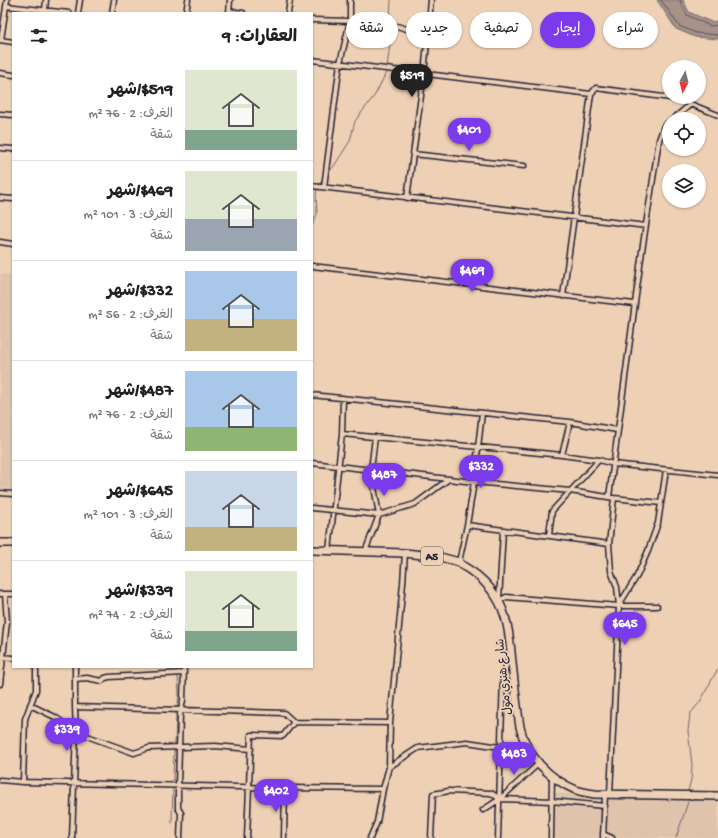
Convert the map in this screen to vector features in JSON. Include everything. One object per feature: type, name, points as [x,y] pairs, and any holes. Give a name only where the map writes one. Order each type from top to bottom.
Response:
[{"type":"highway","points":[[0,543],[12,544]]},
{"type":"highway","name":"شارع هنري مول","points":[[313,550],[404,553],[440,557],[459,562],[484,582],[499,601],[504,612],[509,634],[520,727],[524,741],[538,764],[564,784],[578,791],[595,794],[718,796]]},
{"type":"street","points":[[7,0],[1,40],[12,42]]},
{"type":"street","points":[[45,10],[46,0]]},
{"type":"street","points":[[78,12],[80,0]]},
{"type":"street","points":[[112,12],[114,0]]},
{"type":"street","points":[[186,12],[188,0]]},
{"type":"street","points":[[229,12],[230,0]]},
{"type":"street","points":[[288,12],[290,0]]},
{"type":"street","points":[[350,0],[350,12]]},
{"type":"street","points":[[429,12],[430,0]]},
{"type":"street","points":[[6,6],[61,12]]},
{"type":"street","points":[[313,20],[346,21]]},
{"type":"street","points":[[324,187],[340,64],[346,38]]},
{"type":"street","points":[[407,198],[424,74],[426,48]]},
{"type":"street","points":[[313,60],[591,94]]},
{"type":"street","points":[[0,73],[12,74]]},
{"type":"street","points":[[563,296],[591,94],[596,88],[662,97]]},
{"type":"street","points":[[681,112],[691,104],[718,115]]},
{"type":"street","points":[[0,114],[12,115]]},
{"type":"street","points":[[609,497],[634,304],[659,140],[662,132]]},
{"type":"street","points":[[0,148],[12,149]]},
{"type":"street","points":[[413,154],[524,166]]},
{"type":"street","points":[[313,186],[646,226]]},
{"type":"street","points":[[0,198],[12,199]]},
{"type":"street","points":[[0,242],[12,244]]},
{"type":"street","points":[[313,266],[634,304]]},
{"type":"street","points":[[313,395],[570,422],[617,430]]},
{"type":"street","points":[[329,551],[342,434],[343,398]]},
{"type":"street","points":[[459,562],[474,482],[482,413]]},
{"type":"street","points":[[562,455],[570,422]]},
{"type":"street","points":[[342,434],[562,455],[599,460],[613,464],[718,475]]},
{"type":"street","points":[[364,552],[379,515],[372,470],[375,437]]},
{"type":"street","points":[[549,535],[552,511],[599,460]]},
{"type":"street","points":[[313,462],[474,482],[570,491],[614,498],[661,502]]},
{"type":"street","points":[[619,606],[637,576],[658,523],[666,470]]},
{"type":"street","points":[[313,508],[379,515],[414,504],[450,479]]},
{"type":"street","points":[[0,493],[12,494]]},
{"type":"street","points":[[612,838],[603,836],[605,806],[608,794],[619,606],[617,587],[611,571],[609,544],[614,498]]},
{"type":"street","points":[[467,525],[502,531],[549,535],[609,544]]},
{"type":"street","points":[[499,601],[502,531]]},
{"type":"street","points":[[370,838],[377,822],[382,789],[388,767],[390,722],[403,583],[404,553]]},
{"type":"street","points":[[0,684],[7,622],[2,594]]},
{"type":"street","points":[[499,601],[506,597],[619,606],[657,606]]},
{"type":"street","points":[[498,838],[503,676],[511,649]]},
{"type":"street","points":[[23,782],[25,719],[36,690],[36,668]]},
{"type":"street","points":[[72,838],[76,732],[75,668]]},
{"type":"street","points":[[180,838],[182,813],[178,808],[178,785],[180,715],[183,700],[184,668]]},
{"type":"street","points":[[75,679],[87,678],[102,681],[109,677],[184,673]]},
{"type":"street","points":[[30,705],[55,717],[76,732],[134,753],[149,748],[215,746],[251,749]]},
{"type":"street","points":[[75,707],[284,713],[294,722],[390,722]]},
{"type":"street","points":[[247,838],[251,735],[283,736],[294,722]]},
{"type":"street","points":[[388,767],[418,748],[467,742],[500,746],[530,752]]},
{"type":"street","points":[[483,810],[500,799],[538,764]]},
{"type":"street","points":[[551,838],[552,775]]},
{"type":"street","points":[[0,780],[23,782],[382,789]]},
{"type":"street","points":[[284,838],[285,788]]},
{"type":"street","points":[[431,838],[433,794],[449,791],[491,793],[500,799],[551,801],[605,806]]},
{"type":"shaded area","points":[[0,274],[12,275],[12,489],[0,488]]},
{"type":"shaded area","points":[[554,793],[718,801],[718,838],[553,838]]},
{"type":"water","points":[[657,0],[683,0],[689,12],[711,22],[718,21],[718,39],[695,37],[676,29]]},
{"type":"waterway","points":[[390,12],[391,0]]},
{"type":"waterway","points":[[387,67],[389,48]]},
{"type":"waterway","points":[[327,174],[350,141],[355,121],[375,95],[387,70]]},
{"type":"waterway","points":[[318,185],[323,180]]},
{"type":"waterway","points":[[313,224],[317,214],[317,187]]},
{"type":"waterway","points":[[688,791],[691,780],[692,765],[688,731],[690,714],[700,702],[718,670]]},
{"type":"waterway","points":[[177,707],[179,696],[178,676]]},
{"type":"waterway","points":[[175,744],[176,714]]},
{"type":"waterway","points":[[173,782],[174,751]]},
{"type":"waterway","points":[[172,823],[173,789]]},
{"type":"waterway","points":[[676,838],[688,802]]}]
